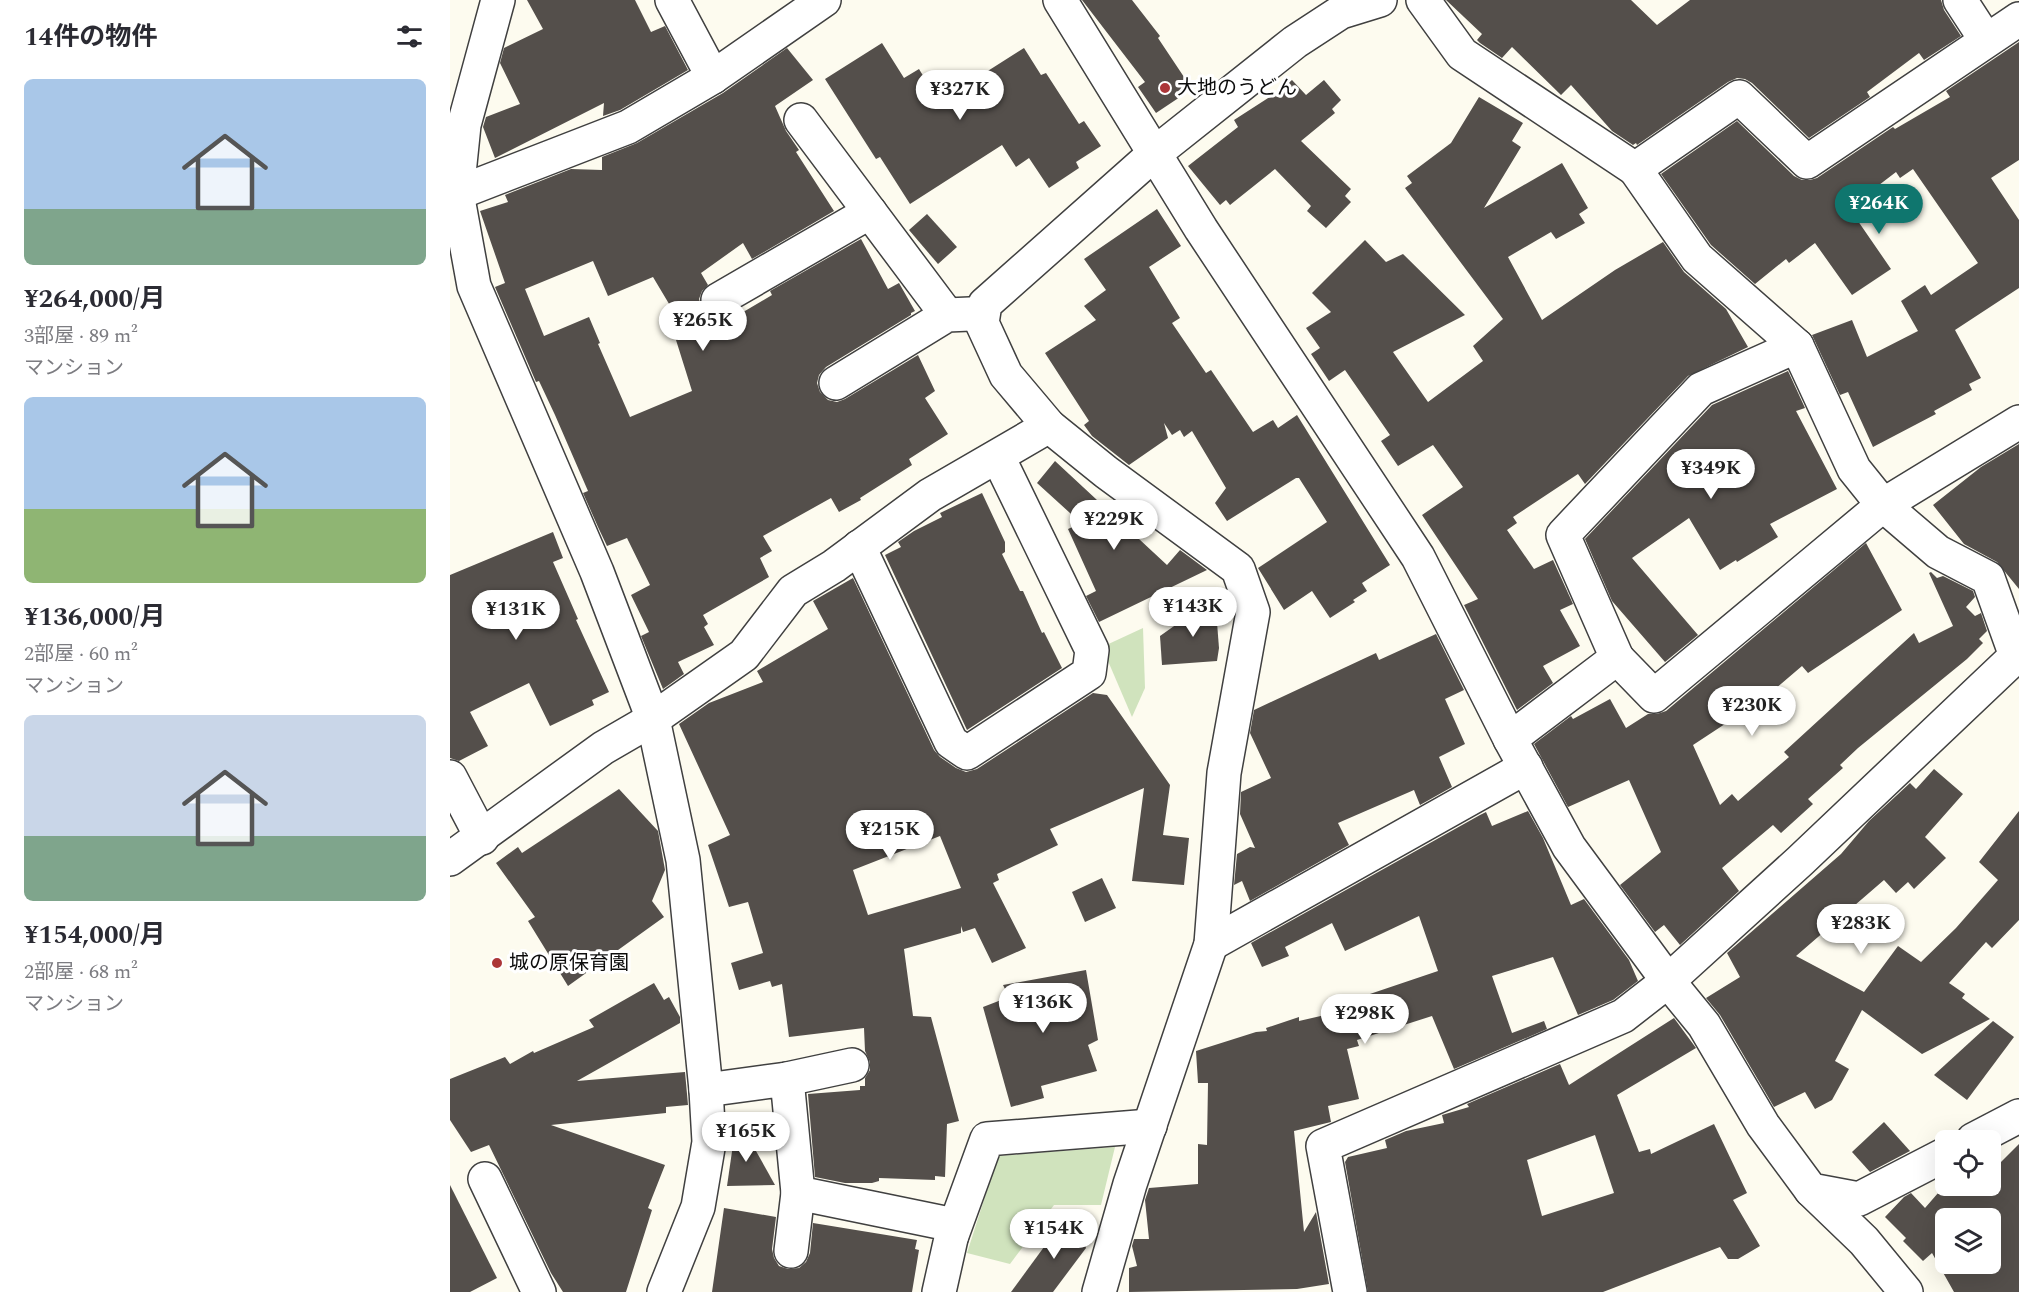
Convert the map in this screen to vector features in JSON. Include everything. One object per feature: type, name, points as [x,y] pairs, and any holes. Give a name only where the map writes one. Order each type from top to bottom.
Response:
[{"type":"street","points":[[498,0],[464,125],[454,195],[474,286],[597,572],[653,719],[683,860],[709,1142],[698,1207],[664,1292]]},
{"type":"street","points":[[672,0],[712,78]]},
{"type":"street","points":[[454,195],[628,127],[712,78],[790,10],[824,0]]},
{"type":"street","points":[[1100,1292],[1130,1185],[1211,944],[1224,773],[1253,612],[1238,569],[1048,426],[1006,375],[982,323],[985,304],[1154,154],[1295,42],[1341,12],[1380,0]]},
{"type":"street","points":[[1350,1292],[1323,1146],[1623,1016],[1668,981],[2018,658],[1988,578],[1938,552],[1883,504],[1854,469],[1797,346],[1697,258],[1635,169],[1462,54],[1423,0]]},
{"type":"street","points":[[1960,0],[1986,40]]},
{"type":"street","points":[[1064,2],[1154,154],[1418,557],[1510,739],[1569,847],[1668,981],[1704,1025],[1763,1125],[1811,1191],[1864,1240],[1906,1292]]},
{"type":"street","points":[[1635,169],[1739,97],[1807,162],[2019,19]]},
{"type":"street","points":[[801,120],[947,315]]},
{"type":"street","points":[[718,300],[870,212]]},
{"type":"street","points":[[837,383],[947,315],[983,314]]},
{"type":"street","points":[[1797,346],[1701,389],[1563,535],[1617,658],[1654,696],[1883,504],[2019,422]]},
{"type":"street","points":[[450,859],[603,748],[653,719],[744,655],[793,591],[834,566],[930,495],[1048,426]]},
{"type":"street","points":[[859,547],[951,742],[967,753],[1089,673],[1092,650],[998,457]]},
{"type":"street","points":[[1510,739],[1617,658]]},
{"type":"street","points":[[1211,944],[1526,767]]},
{"type":"street","points":[[450,777],[482,838]]},
{"type":"street","points":[[706,1090],[787,1079],[852,1065]]},
{"type":"street","points":[[787,1079],[798,1193],[791,1251]]},
{"type":"street","points":[[1992,1130],[2019,1116]]},
{"type":"street","points":[[952,1235],[987,1139],[1150,1126]]},
{"type":"street","points":[[1811,1191],[1859,1199],[1935,1160]]},
{"type":"street","points":[[485,1179],[539,1292]]},
{"type":"street","points":[[798,1193],[954,1225],[939,1292]]},
{"type":"green space","points":[[1143,628],[1145,688],[1132,717],[1102,647]]},
{"type":"green space","points":[[1115,1147],[1101,1205],[1054,1205],[1010,1264],[967,1253],[998,1156]]},
{"type":"building","points":[[527,0],[635,0],[651,32],[665,26],[688,70],[620,110],[603,116],[604,103],[495,158],[483,127],[486,117],[520,104],[500,63],[504,48],[543,29]]},
{"type":"building","points":[[1082,0],[1132,0],[1160,36],[1158,38],[1192,89],[1156,113],[1138,87],[1145,82]]},
{"type":"building","points":[[1446,0],[1631,0],[1657,25],[1690,0],[1941,0],[1944,10],[1961,36],[1924,60],[1919,53],[1867,92],[1870,97],[1809,138],[1752,83],[1737,78],[1637,145],[1636,143],[1633,145],[1612,131],[1571,85],[1561,95],[1512,47],[1502,58],[1480,43],[1477,40],[1482,34]]},
{"type":"building","points":[[2019,42],[2019,160],[1991,178],[2019,220],[2019,288],[1955,330],[1981,378],[1969,384],[1972,390],[1934,411],[1936,414],[1873,447],[1848,392],[1840,395],[1812,335],[1852,320],[1867,357],[1918,331],[1901,301],[1925,285],[1931,295],[1978,263],[1913,169],[1900,178],[1896,172],[1849,208],[1891,269],[1852,295],[1815,243],[1789,263],[1786,259],[1755,284],[1711,245],[1661,174],[1737,121],[1794,176],[1802,180],[1817,178],[1893,127],[1895,129],[1950,97],[1946,91]]},
{"type":"building","points":[[882,43],[904,78],[919,69],[939,102],[1024,48],[1041,75],[1046,73],[1079,124],[1084,121],[1101,146],[1076,162],[1079,168],[1049,188],[1029,158],[1016,167],[1002,145],[910,204],[880,157],[876,159],[825,79]]},
{"type":"building","points":[[787,48],[813,80],[775,106],[786,131],[799,150],[796,152],[834,211],[752,259],[743,243],[701,273],[708,285],[702,291],[699,299],[702,309],[709,316],[717,319],[726,317],[728,321],[772,295],[770,291],[861,239],[888,289],[899,283],[915,311],[826,367],[819,375],[817,383],[820,392],[828,400],[837,402],[845,399],[918,355],[935,391],[925,398],[948,434],[909,459],[912,465],[860,498],[861,500],[839,512],[831,498],[763,536],[772,551],[760,558],[769,577],[703,615],[708,624],[704,627],[714,645],[678,662],[684,674],[663,689],[641,636],[649,632],[631,595],[650,585],[627,538],[607,546],[598,527],[583,493],[588,491],[539,381],[536,382],[495,287],[505,283],[480,211],[508,202],[505,195],[571,169],[602,170],[602,157],[637,143],[723,93]],"holes":[[[593,261],[608,296],[653,277],[687,334],[676,340],[692,391],[630,417],[598,344],[600,343],[589,317],[544,336],[525,289]]]},
{"type":"building","points":[[1292,80],[1306,95],[1324,80],[1341,100],[1332,109],[1335,113],[1301,141],[1351,189],[1345,196],[1351,202],[1326,228],[1307,211],[1311,206],[1275,169],[1230,205],[1226,200],[1220,205],[1188,166],[1238,127],[1234,120]]},
{"type":"building","points":[[1479,97],[1523,123],[1512,141],[1521,147],[1484,208],[1562,163],[1588,208],[1579,214],[1585,223],[1556,239],[1551,232],[1508,257],[1542,320],[1615,270],[1663,242],[1684,272],[1726,309],[1748,347],[1688,376],[1585,484],[1578,474],[1513,517],[1517,523],[1507,530],[1534,569],[1553,560],[1573,604],[1560,610],[1580,646],[1543,666],[1553,683],[1517,710],[1464,605],[1478,599],[1422,515],[1463,487],[1433,445],[1398,466],[1381,441],[1390,435],[1345,370],[1329,381],[1311,354],[1320,348],[1306,328],[1331,312],[1312,293],[1365,240],[1386,262],[1403,254],[1465,315],[1393,352],[1428,402],[1483,361],[1473,346],[1503,319],[1405,188],[1412,183],[1407,176],[1451,143]]},
{"type":"building","points":[[1157,209],[1181,246],[1149,267],[1180,318],[1172,323],[1206,373],[1211,370],[1253,432],[1273,420],[1278,428],[1297,415],[1390,565],[1362,583],[1367,591],[1353,600],[1355,602],[1330,618],[1312,591],[1284,610],[1258,568],[1327,522],[1299,478],[1227,521],[1215,503],[1226,488],[1192,431],[1184,437],[1180,430],[1172,435],[1164,423],[1168,438],[1129,465],[1092,436],[1084,425],[1089,421],[1045,353],[1096,320],[1084,306],[1106,290],[1084,259]]},
{"type":"building","points":[[927,214],[957,247],[938,264],[909,230]]},
{"type":"building","points":[[1788,371],[1805,408],[1796,411],[1837,489],[1770,524],[1778,537],[1720,570],[1689,518],[1632,558],[1698,635],[1665,662],[1612,601],[1585,539],[1712,405]]},
{"type":"building","points":[[2019,444],[2019,589],[1997,562],[1964,544],[1933,505],[1981,467]]},
{"type":"building","points":[[1055,461],[1167,565],[1180,550],[1207,570],[1099,622],[1086,596],[1096,591],[1068,529],[1081,523],[1037,483]]},
{"type":"building","points":[[982,493],[1005,542],[1005,552],[1002,554],[1062,668],[967,730],[885,555],[901,547],[898,542],[914,531],[942,517],[940,513]]},
{"type":"building","points":[[553,532],[563,558],[553,562],[578,619],[576,620],[609,692],[592,700],[594,705],[550,726],[529,683],[470,712],[488,746],[459,761],[450,758],[450,575]]},
{"type":"building","points":[[1866,543],[1902,610],[1808,673],[1802,666],[1762,700],[1764,703],[1731,725],[1728,722],[1693,745],[1720,805],[1732,794],[1738,801],[1789,757],[1784,752],[1914,633],[1919,643],[1953,626],[1929,573],[1931,572],[1937,578],[1943,576],[1973,591],[1975,597],[1966,607],[1975,616],[1981,613],[1987,631],[1979,639],[1983,643],[1967,659],[1858,748],[1840,765],[1843,768],[1808,799],[1813,804],[1781,833],[1773,825],[1722,868],[1739,891],[1680,945],[1664,925],[1655,932],[1620,885],[1661,852],[1629,780],[1568,807],[1534,744],[1571,716],[1573,719],[1610,699],[1626,728],[1648,714],[1666,711]]},
{"type":"building","points":[[853,578],[934,750],[956,768],[966,772],[977,769],[1093,693],[1107,695],[1170,785],[1163,835],[1189,838],[1184,885],[1132,881],[1144,788],[1050,829],[1058,845],[997,874],[999,880],[993,883],[1026,948],[992,963],[975,928],[963,932],[961,926],[961,933],[904,949],[913,1016],[931,1017],[959,1121],[947,1124],[945,1177],[935,1176],[935,1180],[879,1178],[879,1181],[872,1183],[845,1183],[815,1177],[808,1094],[860,1090],[860,1086],[865,1086],[870,1062],[865,1051],[864,1028],[789,1037],[782,984],[772,987],[770,981],[739,990],[731,963],[763,953],[748,902],[729,907],[708,845],[730,835],[679,724],[709,703],[763,682],[757,671],[828,629],[813,601]],"holes":[[[940,836],[961,888],[868,915],[853,870]]]},
{"type":"building","points":[[1215,597],[1219,648],[1217,661],[1162,665],[1160,636]]},
{"type":"building","points":[[1436,634],[1464,690],[1445,699],[1465,744],[1439,757],[1452,787],[1420,805],[1414,790],[1338,823],[1349,845],[1250,901],[1242,881],[1234,885],[1237,854],[1250,847],[1255,848],[1240,814],[1241,792],[1271,778],[1250,733],[1254,710],[1376,653],[1379,660]]},
{"type":"building","points":[[1934,769],[1963,794],[1925,837],[1946,858],[1914,889],[1908,882],[1896,893],[1884,880],[1796,956],[1864,992],[1898,946],[1921,962],[1956,928],[1998,880],[1979,862],[2019,811],[2019,920],[1992,948],[1986,942],[1949,983],[1965,994],[1962,998],[1990,1019],[1922,1054],[1862,1010],[1835,1061],[1849,1069],[1832,1100],[1815,1109],[1805,1092],[1774,1107],[1720,1015],[1706,998],[1740,977],[1727,953],[1841,854],[1869,821],[1910,783],[1916,789]]},
{"type":"building","points":[[619,789],[658,831],[665,870],[652,901],[664,917],[568,986],[528,921],[535,917],[496,863],[518,847],[522,853]]},
{"type":"building","points":[[1528,811],[1543,838],[1571,905],[1584,899],[1629,960],[1638,981],[1613,1000],[1578,1015],[1553,957],[1492,976],[1512,1033],[1544,1021],[1547,1029],[1454,1069],[1432,1016],[1357,1040],[1359,1046],[1347,1049],[1359,1099],[1328,1106],[1331,1122],[1294,1131],[1304,1232],[1316,1212],[1329,1284],[1297,1289],[1129,1292],[1129,1268],[1137,1266],[1132,1246],[1134,1239],[1149,1239],[1145,1200],[1149,1188],[1198,1184],[1198,1144],[1207,1145],[1208,1083],[1198,1083],[1196,1051],[1256,1032],[1267,1031],[1266,1028],[1299,1017],[1299,1021],[1364,1006],[1361,997],[1438,971],[1419,916],[1345,951],[1332,923],[1285,947],[1289,956],[1262,967],[1251,943],[1486,812],[1492,826]]},
{"type":"building","points":[[1102,878],[1116,908],[1085,922],[1072,892]]},
{"type":"building","points":[[1086,970],[1098,1040],[1088,1045],[1097,1071],[1041,1086],[1044,1098],[1011,1107],[983,1007],[1009,997],[1003,985]]},
{"type":"building","points":[[654,983],[664,1000],[669,997],[680,1017],[680,1023],[577,1081],[685,1072],[688,1105],[666,1107],[666,1113],[551,1125],[665,1165],[648,1208],[652,1210],[626,1292],[563,1292],[551,1273],[489,1145],[471,1152],[450,1120],[450,1079],[505,1057],[510,1064],[533,1051],[534,1053],[594,1027],[589,1020]]},
{"type":"building","points":[[1674,1018],[1696,1048],[1617,1095],[1639,1152],[1650,1149],[1651,1154],[1714,1124],[1747,1193],[1733,1200],[1760,1246],[1738,1259],[1728,1259],[1720,1247],[1603,1292],[1368,1292],[1345,1162],[1348,1157],[1387,1148],[1385,1140],[1406,1131],[1444,1123],[1442,1115],[1469,1107],[1467,1104],[1560,1064],[1569,1085]],"holes":[[[1595,1135],[1614,1193],[1542,1216],[1527,1160]]]},
{"type":"building","points":[[1993,1021],[2014,1037],[1967,1100],[1934,1075]]},
{"type":"building","points":[[737,1117],[775,1185],[727,1186]]},
{"type":"building","points":[[1884,1122],[1910,1151],[1870,1172],[1852,1152]]},
{"type":"building","points":[[2019,1144],[2019,1292],[1954,1292],[1944,1274],[2001,1274],[2001,1208],[1935,1208],[1935,1258],[1932,1253],[1923,1261],[1903,1241],[1906,1238],[1885,1217],[1904,1197],[1911,1193],[1925,1208],[1935,1196],[2001,1196],[2001,1162]]},
{"type":"building","points":[[450,1185],[497,1278],[470,1292],[450,1292]]},
{"type":"building","points":[[724,1208],[776,1217],[772,1249],[774,1258],[779,1266],[788,1269],[799,1268],[806,1262],[810,1253],[813,1223],[917,1240],[915,1249],[919,1250],[912,1292],[712,1292]]},
{"type":"building","points":[[1066,1217],[1080,1227],[1086,1248],[1053,1292],[1011,1292]]},
{"type":"place","name":"大地のうどん","points":[[1165,88]]},
{"type":"place","name":"城の原保育園","points":[[497,963]]}]
